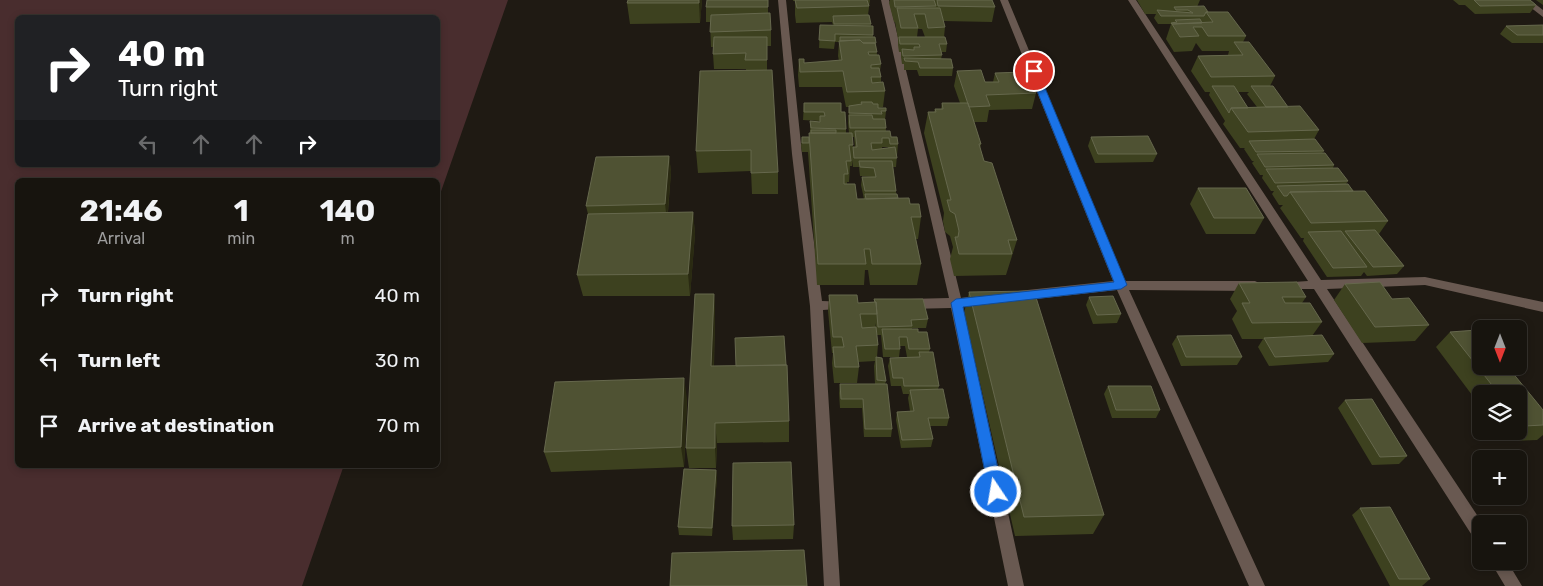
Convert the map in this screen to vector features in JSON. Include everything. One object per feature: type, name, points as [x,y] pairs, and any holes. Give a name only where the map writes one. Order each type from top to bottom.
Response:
[{"type":"street","points":[[782,0],[797,154],[816,306],[832,586]]},
{"type":"street","points":[[885,0],[956,303],[1016,586]]},
{"type":"street","points":[[1004,0],[1121,285],[1257,586]]},
{"type":"street","points":[[1132,0],[1472,521]]},
{"type":"street","points":[[1525,0],[1543,14]]},
{"type":"street","points":[[891,304],[956,303],[1121,285],[1320,286],[1425,281],[1543,307]]},
{"type":"street","points":[[816,306],[863,305]]},
{"type":"street","points":[[1504,570],[1514,586]]},
{"type":"shaded area","points":[[0,0],[508,0],[440,194],[440,178],[15,178],[15,468],[343,468],[302,586],[0,586]]},
{"type":"building","points":[[628,0],[699,0],[699,3],[627,3]]},
{"type":"building","points":[[707,0],[768,0],[768,7],[706,7]]},
{"type":"building","points":[[795,0],[867,0],[869,6],[797,8]]},
{"type":"building","points":[[894,0],[934,0],[936,6],[895,7]]},
{"type":"building","points":[[937,0],[992,0],[995,7],[938,6]]},
{"type":"building","points":[[1474,0],[1530,0],[1536,5],[1480,6]]},
{"type":"building","points":[[1204,6],[1208,12],[1204,16],[1161,16],[1157,10],[1193,13],[1188,10],[1176,10],[1174,7]]},
{"type":"building","points":[[897,8],[940,8],[945,27],[928,28],[925,14],[914,14],[918,28],[901,28]]},
{"type":"building","points":[[1206,12],[1228,12],[1246,36],[1208,36],[1202,27],[1193,27],[1199,36],[1180,37],[1172,24],[1213,22]]},
{"type":"building","points":[[770,13],[771,30],[710,32],[711,15]]},
{"type":"building","points":[[869,15],[871,24],[834,24],[833,16]]},
{"type":"building","points":[[1200,19],[1202,23],[1171,23],[1177,22],[1175,20]]},
{"type":"building","points":[[820,25],[873,26],[873,35],[835,34],[835,41],[819,40]]},
{"type":"building","points":[[1543,25],[1543,35],[1517,35],[1506,26]]},
{"type":"building","points":[[714,37],[767,37],[767,60],[745,60],[746,53],[713,54]]},
{"type":"building","points":[[840,37],[875,37],[876,43],[863,43],[860,40],[840,41]]},
{"type":"building","points":[[899,37],[945,37],[947,44],[939,44],[942,55],[903,56],[902,49],[914,50],[914,47],[920,47],[919,44],[900,44]]},
{"type":"building","points":[[860,40],[863,43],[875,43],[877,52],[868,52],[869,55],[879,55],[881,64],[871,65],[871,68],[879,68],[881,77],[871,77],[872,83],[883,82],[885,91],[847,92],[843,71],[800,72],[799,59],[804,59],[804,63],[842,60],[839,41]]},
{"type":"building","points":[[1234,42],[1249,42],[1275,76],[1211,77],[1198,56],[1243,55]]},
{"type":"building","points":[[904,58],[951,59],[953,68],[920,68],[918,62],[905,61]]},
{"type":"building","points":[[772,70],[778,172],[751,173],[751,150],[696,151],[700,71]]},
{"type":"building","points":[[981,70],[985,82],[999,82],[995,73],[1026,72],[1036,93],[986,95],[990,106],[969,107],[957,71]]},
{"type":"building","points":[[1212,86],[1234,86],[1248,108],[1231,108],[1229,113]]},
{"type":"building","points":[[1251,86],[1273,86],[1288,107],[1266,107]]},
{"type":"building","points":[[861,102],[878,104],[878,108],[886,108],[886,111],[881,111],[882,114],[849,113],[849,106],[862,104]]},
{"type":"building","points":[[804,103],[841,103],[841,112],[845,112],[846,129],[811,128],[810,121],[820,122],[820,116],[825,116],[824,112],[804,112]]},
{"type":"building","points":[[942,103],[968,103],[981,144],[979,144],[984,161],[992,163],[1017,240],[1008,240],[1012,254],[959,254],[955,237],[958,237],[959,231],[955,214],[950,211],[947,200],[951,200],[928,112],[936,112],[935,109],[943,109]]},
{"type":"building","points":[[1300,106],[1319,130],[1248,132],[1231,108]]},
{"type":"building","points":[[849,115],[872,115],[873,119],[885,119],[886,128],[850,128]]},
{"type":"building","points":[[811,130],[836,130],[836,133],[811,133]]},
{"type":"building","points":[[855,131],[890,131],[891,137],[897,137],[898,144],[890,144],[889,138],[882,138],[882,143],[871,143],[872,150],[895,147],[897,158],[854,158],[853,147],[857,147]]},
{"type":"building","points":[[809,133],[852,133],[853,145],[849,145],[851,161],[846,161],[848,174],[844,174],[844,184],[855,184],[857,199],[909,198],[910,204],[919,204],[921,217],[911,217],[921,264],[872,264],[870,249],[864,249],[866,264],[818,264]]},
{"type":"building","points":[[1148,136],[1157,154],[1098,154],[1091,137]]},
{"type":"building","points":[[802,137],[809,137],[809,143],[802,143]]},
{"type":"building","points":[[1315,139],[1324,151],[1256,152],[1249,141]]},
{"type":"building","points":[[1325,153],[1334,165],[1265,167],[1257,154]]},
{"type":"building","points":[[669,156],[665,204],[586,206],[596,157]]},
{"type":"building","points":[[859,161],[892,161],[896,191],[865,191],[862,177],[876,177],[874,168],[860,167]]},
{"type":"building","points":[[1338,168],[1348,181],[1275,183],[1266,169]]},
{"type":"building","points":[[1348,184],[1353,191],[1290,192],[1287,196],[1284,196],[1277,186]]},
{"type":"building","points":[[1198,188],[1246,188],[1264,218],[1214,218]]},
{"type":"building","points":[[1365,191],[1388,221],[1311,223],[1290,192]]},
{"type":"building","points":[[865,194],[897,194],[898,198],[866,199]]},
{"type":"building","points":[[693,212],[688,274],[577,275],[588,214]]},
{"type":"building","points":[[1375,230],[1404,266],[1373,267],[1345,231]]},
{"type":"building","points":[[1341,231],[1367,267],[1333,268],[1308,232]]},
{"type":"building","points":[[1297,282],[1306,297],[1282,297],[1285,303],[1310,303],[1322,322],[1252,323],[1242,303],[1250,303],[1239,283]]},
{"type":"building","points":[[1380,282],[1392,299],[1409,298],[1429,325],[1375,327],[1345,284]]},
{"type":"building","points":[[1034,291],[1104,515],[1024,517],[969,292]]},
{"type":"building","points":[[695,294],[714,294],[711,366],[787,365],[789,421],[715,423],[715,448],[686,448]]},
{"type":"building","points":[[829,295],[857,295],[858,303],[876,302],[877,314],[860,314],[862,328],[876,327],[878,345],[856,346],[859,367],[835,367],[833,347],[844,347],[842,337],[833,337]]},
{"type":"building","points":[[1113,296],[1121,314],[1097,315],[1089,297]]},
{"type":"building","points":[[874,299],[923,299],[928,319],[911,320],[912,326],[878,327],[876,302]]},
{"type":"building","points":[[882,329],[918,329],[918,332],[927,332],[930,349],[909,349],[907,337],[899,337],[900,349],[885,349]]},
{"type":"building","points":[[1472,330],[1472,360],[1450,332]]},
{"type":"building","points":[[1231,335],[1242,357],[1186,357],[1177,336]]},
{"type":"building","points":[[1322,335],[1334,354],[1275,357],[1264,338]]},
{"type":"building","points":[[784,336],[786,365],[736,366],[735,338]]},
{"type":"building","points":[[919,352],[933,352],[939,386],[904,386],[903,378],[893,378],[890,358],[920,357]]},
{"type":"building","points":[[876,357],[882,358],[886,381],[877,380]]},
{"type":"building","points":[[1484,375],[1514,375],[1523,385],[1492,385]]},
{"type":"building","points":[[684,378],[681,447],[544,452],[555,382]]},
{"type":"building","points":[[840,384],[887,384],[892,429],[865,429],[863,399],[841,399]]},
{"type":"building","points":[[1108,386],[1151,386],[1160,410],[1116,410]]},
{"type":"building","points":[[943,389],[949,418],[928,418],[933,439],[902,440],[897,412],[914,411],[910,390]]},
{"type":"building","points":[[1527,390],[1543,410],[1543,425],[1527,426]]},
{"type":"building","points":[[1372,399],[1407,456],[1380,457],[1345,400]]},
{"type":"building","points":[[791,462],[794,525],[732,526],[733,463]]},
{"type":"building","points":[[684,469],[716,470],[712,528],[678,527]]},
{"type":"building","points":[[1390,507],[1430,579],[1399,579],[1360,508]]},
{"type":"building","points":[[804,550],[807,586],[670,586],[672,553]]},
{"type":"route","points":[[996,492],[956,303],[1121,285],[1034,71]]}]
